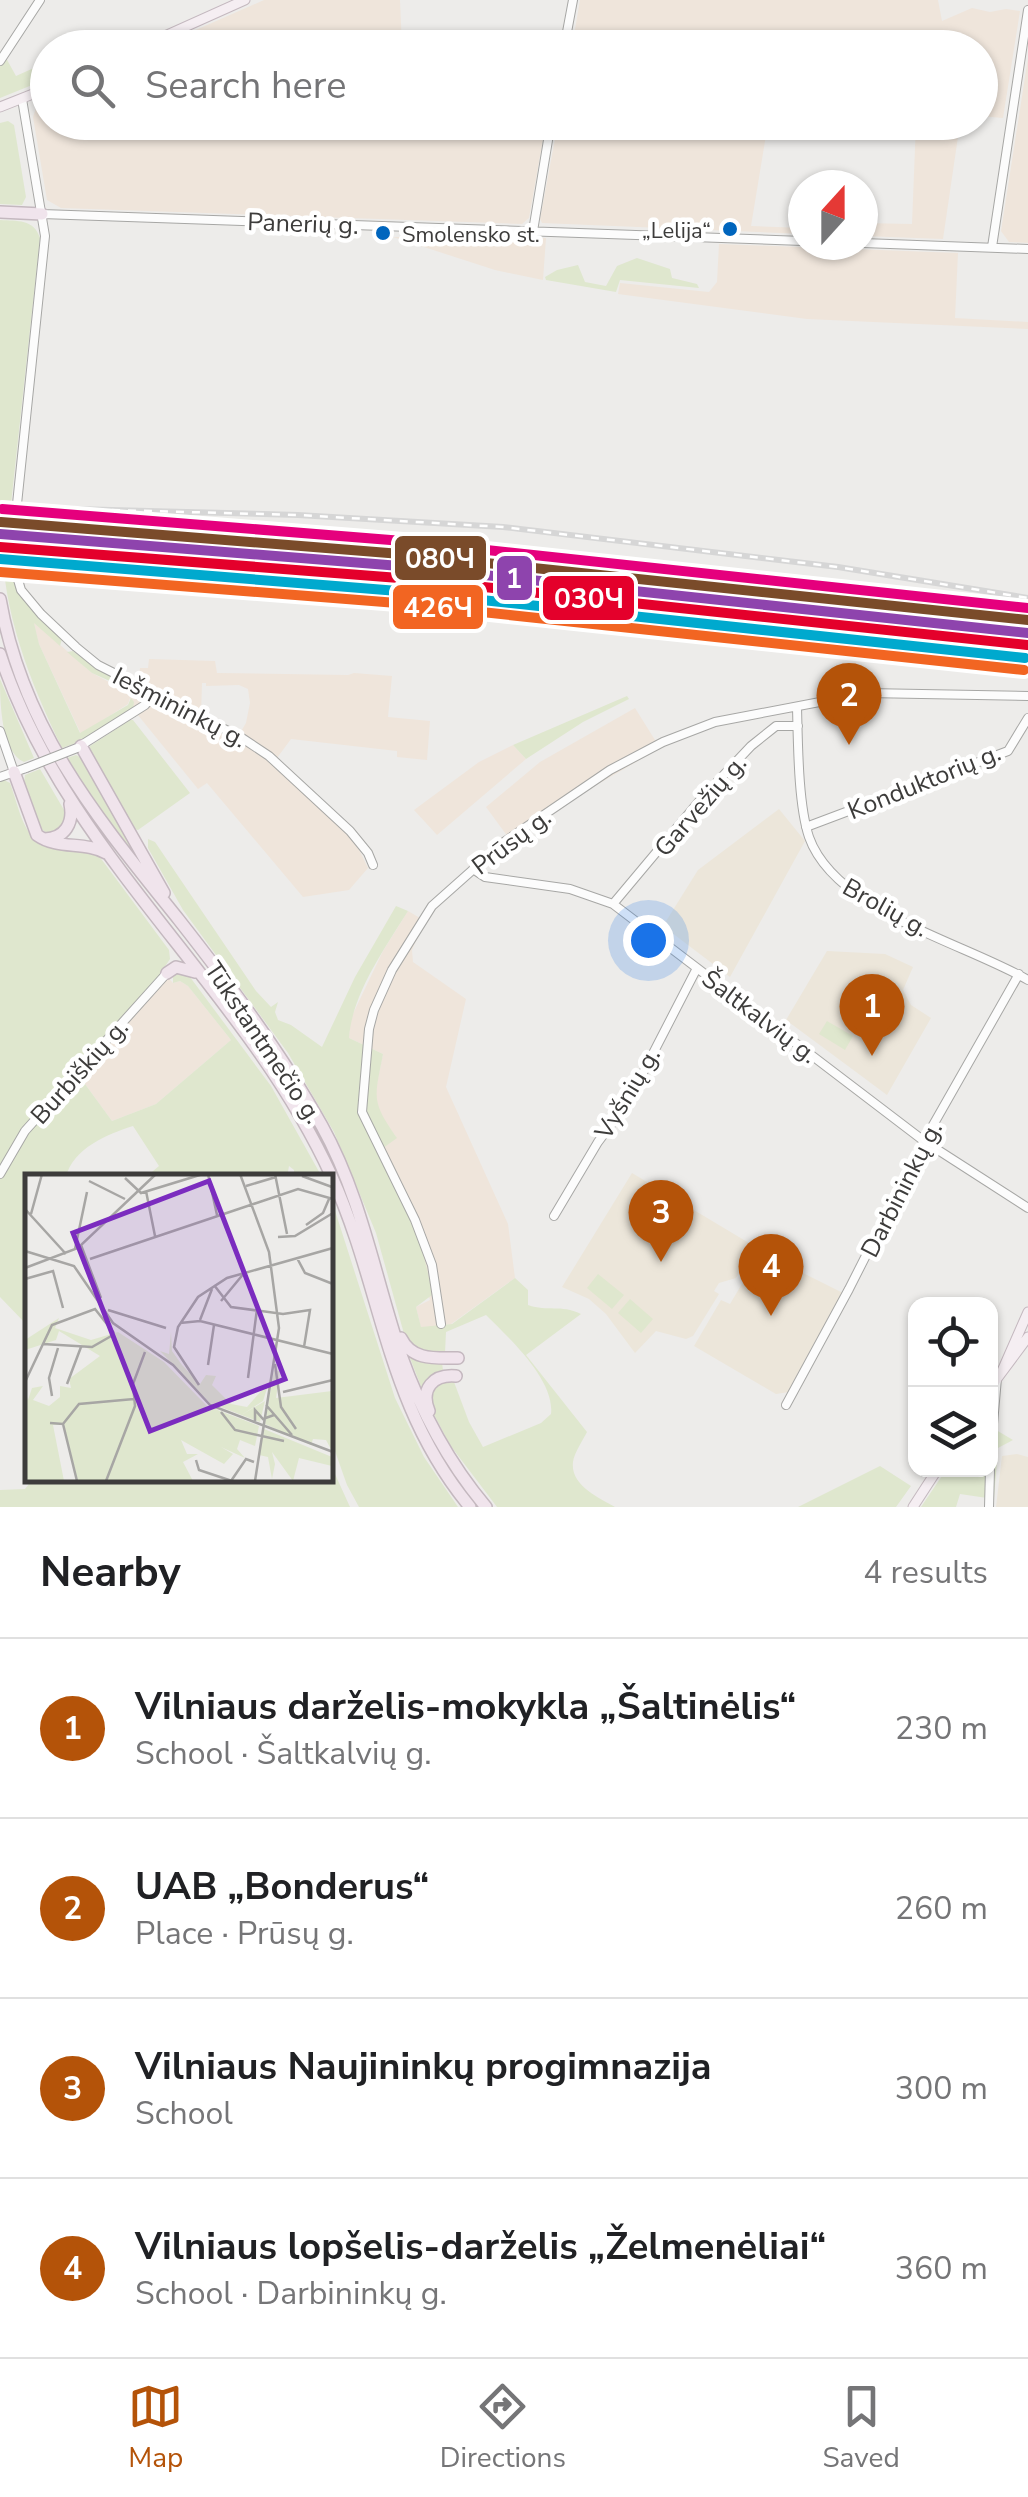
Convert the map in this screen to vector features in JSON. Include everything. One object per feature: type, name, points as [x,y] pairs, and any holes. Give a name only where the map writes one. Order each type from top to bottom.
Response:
[{"type":"highway","points":[[0,212],[42,214]]},
{"type":"highway","name":"Tūkstantmečio g.","points":[[0,599],[17,665],[50,746],[122,851],[181,923],[286,1066],[324,1129],[355,1198],[416,1394],[443,1448],[486,1507]]},
{"type":"highway","name":"Tūkstantmečio g.","points":[[0,654],[18,706],[69,799],[274,1073],[328,1174]]},
{"type":"highway","points":[[79,747],[181,923]]},
{"type":"highway","points":[[20,770],[34,832],[40,838],[54,844],[92,847],[114,860]]},
{"type":"highway","points":[[40,838],[56,838],[66,830],[71,819],[69,799]]},
{"type":"highway","points":[[167,973],[173,961],[174,941]]},
{"type":"highway","points":[[167,973],[176,967],[198,974]]},
{"type":"highway","name":"Tūkstantmečio g.","points":[[332,1184],[358,1246],[404,1398],[436,1462],[470,1507]]},
{"type":"highway","points":[[388,1310],[411,1352],[458,1358]]},
{"type":"highway","points":[[443,1448],[426,1395],[435,1379],[456,1376]]},
{"type":"main road","points":[[178,30],[246,0]]},
{"type":"main road","points":[[0,107],[30,96]]},
{"type":"main road","points":[[998,1375],[1028,1312]]},
{"type":"main road","points":[[998,1376],[1028,1337]]},
{"type":"main road","points":[[913,1507],[932,1477]]},
{"type":"street","points":[[0,61],[40,0]]},
{"type":"street","points":[[567,30],[572,0]]},
{"type":"street","points":[[992,247],[1028,10]]},
{"type":"street","points":[[17,504],[45,236],[22,99]]},
{"type":"street","points":[[533,231],[548,140]]},
{"type":"street","name":"Panerių g.","points":[[42,214],[788,240]]},
{"type":"street","points":[[878,243],[1028,249]]},
{"type":"street","name":"Iešmininkų g.","points":[[15,537],[16,576],[29,602],[88,658],[269,756],[350,831],[368,852],[373,865]]},
{"type":"street","name":"Prūsų g.","points":[[441,1324],[432,1266],[396,1177],[364,1119],[362,1096],[369,1029],[384,986],[418,925],[444,894],[549,811],[638,754],[715,722],[866,693],[1028,696]]},
{"type":"street","points":[[0,777],[79,747],[146,705],[154,694]]},
{"type":"street","name":"Brolių g.","points":[[796,707],[806,827],[822,863],[852,892],[878,908],[1028,980]]},
{"type":"street","points":[[773,710],[776,726],[798,726]]},
{"type":"street","name":"Konduktorių g.","points":[[806,827],[1008,752],[1028,718]]},
{"type":"street","name":"Garvežių g.","points":[[613,904],[715,784],[776,726]]},
{"type":"street","points":[[0,732],[20,770]]},
{"type":"street","name":"Šaltkalvių g.","points":[[473,869],[486,877],[570,888],[613,904],[924,1140],[1028,1208]]},
{"type":"street","name":"Vyšnių g.","points":[[554,1216],[598,1142],[628,1102],[697,968]]},
{"type":"street","name":"Burbiškių g.","points":[[0,1174],[36,1118],[167,973]]},
{"type":"street","name":"Darbininkų g.","points":[[786,1404],[924,1140],[1019,974]]},
{"type":"street","points":[[990,1477],[990,1507]]},
{"type":"shaded area","points":[[264,0],[400,0],[401,30],[196,30]]},
{"type":"shaded area","points":[[580,0],[938,0],[942,21],[972,8],[1020,11],[1003,118],[998,118],[998,30],[575,30]]},
{"type":"shaded area","points":[[1028,58],[1028,243],[1009,242],[1001,231]]},
{"type":"shaded area","points":[[37,140],[543,140],[529,218],[522,224],[61,208],[47,200]]},
{"type":"shaded area","points":[[555,140],[765,140],[751,226],[788,227],[788,233],[542,223]]},
{"type":"shaded area","points":[[915,140],[958,140],[943,239],[878,237],[878,223],[912,224]]},
{"type":"shaded area","points":[[393,237],[546,238],[543,280],[495,270]]},
{"type":"shaded area","points":[[719,244],[788,247],[788,260],[878,260],[878,250],[958,253],[955,318],[1028,322],[1028,329],[807,319],[618,294],[620,283],[709,292],[717,282]]},
{"type":"shaded area","points":[[33,621],[92,673],[126,691],[163,697],[138,683],[140,668],[148,668],[149,659],[215,661],[217,673],[392,676],[388,717],[430,721],[427,760],[397,757],[397,751],[291,739],[277,758],[348,827],[368,868],[349,890],[303,897],[207,783],[198,789],[133,709],[130,698],[128,704],[81,734],[39,644]],"holes":[[[202,683],[248,689],[250,703],[240,733],[201,715]]]},
{"type":"shaded area","points":[[635,708],[660,748],[569,801],[511,841],[486,807],[540,762]]},
{"type":"shaded area","points":[[513,745],[526,759],[437,835],[414,810],[479,762]]},
{"type":"shaded area","points":[[779,809],[805,841],[730,977],[663,926],[698,870]]},
{"type":"shaded area","points":[[408,911],[425,921],[412,950],[413,962],[466,999],[446,1087],[508,1224],[515,1278],[451,1324],[421,1328],[416,1307],[430,1300],[379,1151],[396,1137],[378,1112],[374,1098],[383,1054],[349,1038],[350,1020],[383,951]]},
{"type":"shaded area","points":[[827,951],[885,954],[913,967],[903,990],[911,1005],[931,1018],[887,1095],[786,1020]]},
{"type":"shaded area","points":[[162,971],[173,983],[180,981],[188,986],[231,1040],[156,1104],[112,1121],[74,1069]]},
{"type":"shaded area","points":[[632,1173],[754,1246],[736,1278],[719,1283],[714,1291],[719,1294],[693,1336],[686,1339],[656,1331],[635,1353],[606,1314],[589,1299],[562,1287]]},
{"type":"shaded area","points":[[761,1252],[843,1293],[789,1392],[776,1394],[694,1346],[721,1300],[730,1304]]},
{"type":"shaded area","points":[[1002,1456],[1028,1457],[1028,1507],[996,1507]]},
{"type":"green space","points":[[6,58],[16,76],[30,70],[30,86],[0,98],[0,66]]},
{"type":"green space","points":[[8,121],[14,125],[26,197],[22,205],[0,204],[0,123]]},
{"type":"green space","points":[[0,220],[29,224],[40,238],[11,504],[0,503]]},
{"type":"green space","points":[[637,258],[670,269],[672,278],[697,284],[699,288],[620,280],[616,292],[545,277],[578,265],[585,282],[606,286],[617,266]]},
{"type":"green space","points":[[2,537],[11,537],[12,570],[22,595],[62,639],[60,646],[34,623],[39,644],[80,733],[128,705],[131,698],[134,702],[133,709],[81,741],[62,748],[20,646],[7,592]]},
{"type":"green space","points":[[73,651],[134,692],[92,673],[67,652]]},
{"type":"green space","points":[[0,679],[34,758],[24,762],[16,757],[6,737]]},
{"type":"green space","points":[[627,696],[629,699],[583,722],[526,759],[513,745]]},
{"type":"green space","points":[[130,720],[190,793],[138,830],[90,754],[90,746]]},
{"type":"green space","points":[[76,755],[84,759],[147,871],[67,758]]},
{"type":"green space","points":[[40,769],[67,815],[63,829],[48,834],[39,827],[24,783],[25,775]]},
{"type":"green space","points":[[0,781],[10,783],[22,819],[33,837],[53,848],[99,856],[169,950],[170,959],[158,977],[74,1069],[112,1121],[156,1104],[231,1040],[188,986],[180,981],[173,983],[173,971],[187,973],[271,1086],[320,1174],[294,1174],[289,1166],[288,1174],[150,1174],[159,1166],[133,1126],[84,1150],[67,1174],[25,1174],[25,1323],[0,1297]]},
{"type":"green space","points":[[148,839],[155,842],[256,991],[271,1007],[278,1002],[278,1020],[322,1047],[355,977],[396,906],[408,911],[363,988],[349,1038],[383,1054],[377,1098],[382,1115],[397,1138],[379,1151],[412,1221],[429,1276],[432,1295],[416,1307],[421,1327],[452,1324],[515,1278],[528,1290],[528,1305],[581,1314],[526,1355],[587,1432],[574,1458],[576,1477],[587,1490],[615,1507],[497,1507],[450,1445],[428,1403],[430,1390],[447,1379],[454,1382],[483,1447],[541,1423],[551,1414],[546,1387],[529,1360],[486,1315],[446,1332],[445,1353],[419,1352],[406,1341],[376,1233],[334,1132],[288,1053],[183,910],[148,848]]},
{"type":"green space","points":[[827,1021],[853,1036],[845,1050],[819,1034]]},
{"type":"green space","points":[[332,1201],[395,1398],[424,1457],[458,1507],[359,1507],[332,1443]]},
{"type":"green space","points":[[598,1274],[624,1295],[612,1309],[587,1288]]},
{"type":"green space","points":[[630,1299],[653,1319],[641,1333],[618,1313]]},
{"type":"green space","points":[[410,1358],[442,1362],[443,1371],[426,1380],[422,1389]]},
{"type":"green space","points":[[998,1431],[1013,1440],[998,1448]]},
{"type":"green space","points":[[880,1466],[911,1486],[896,1507],[798,1507]]},
{"type":"green space","points":[[332,1467],[350,1507],[0,1507],[0,1490],[25,1489],[30,1482],[332,1482]]},
{"type":"green space","points":[[941,1477],[996,1477],[994,1499],[960,1494],[956,1507],[921,1507]]},
{"type":"tunnel","points":[[15,537],[17,504]]},
{"type":"railway","points":[[0,507],[298,515],[503,527],[838,567],[1028,598]]},
{"type":"transit line","points":[[2,509],[403,541],[1028,608]]},
{"type":"transit line","name":"080Ч","points":[[1,522],[401,554],[1028,620]]},
{"type":"transit line","name":"1","points":[[0,534],[400,566],[1028,633]]},
{"type":"transit line","name":"030Ч","points":[[0,547],[399,578],[1027,645]]},
{"type":"transit line","points":[[0,559],[398,591],[1025,658]]},
{"type":"transit line","name":"426Ч","points":[[0,572],[397,603],[1024,670]]},
{"type":"place","name":"„Lelija“","points":[[730,229]]},
{"type":"place","name":"Smolensko st.","points":[[383,233]]},
{"type":"place","name":"UAB „Bonderus“","points":[[849,745]]},
{"type":"place","name":"Vilniaus darželis-mokykla „Šaltinėlis“","points":[[872,1056]]},
{"type":"place","name":"Vilniaus Naujininkų progimnazija","points":[[661,1262]]},
{"type":"place","name":"Vilniaus lopšelis-darželis „Želmenėliai“","points":[[771,1316]]}]
